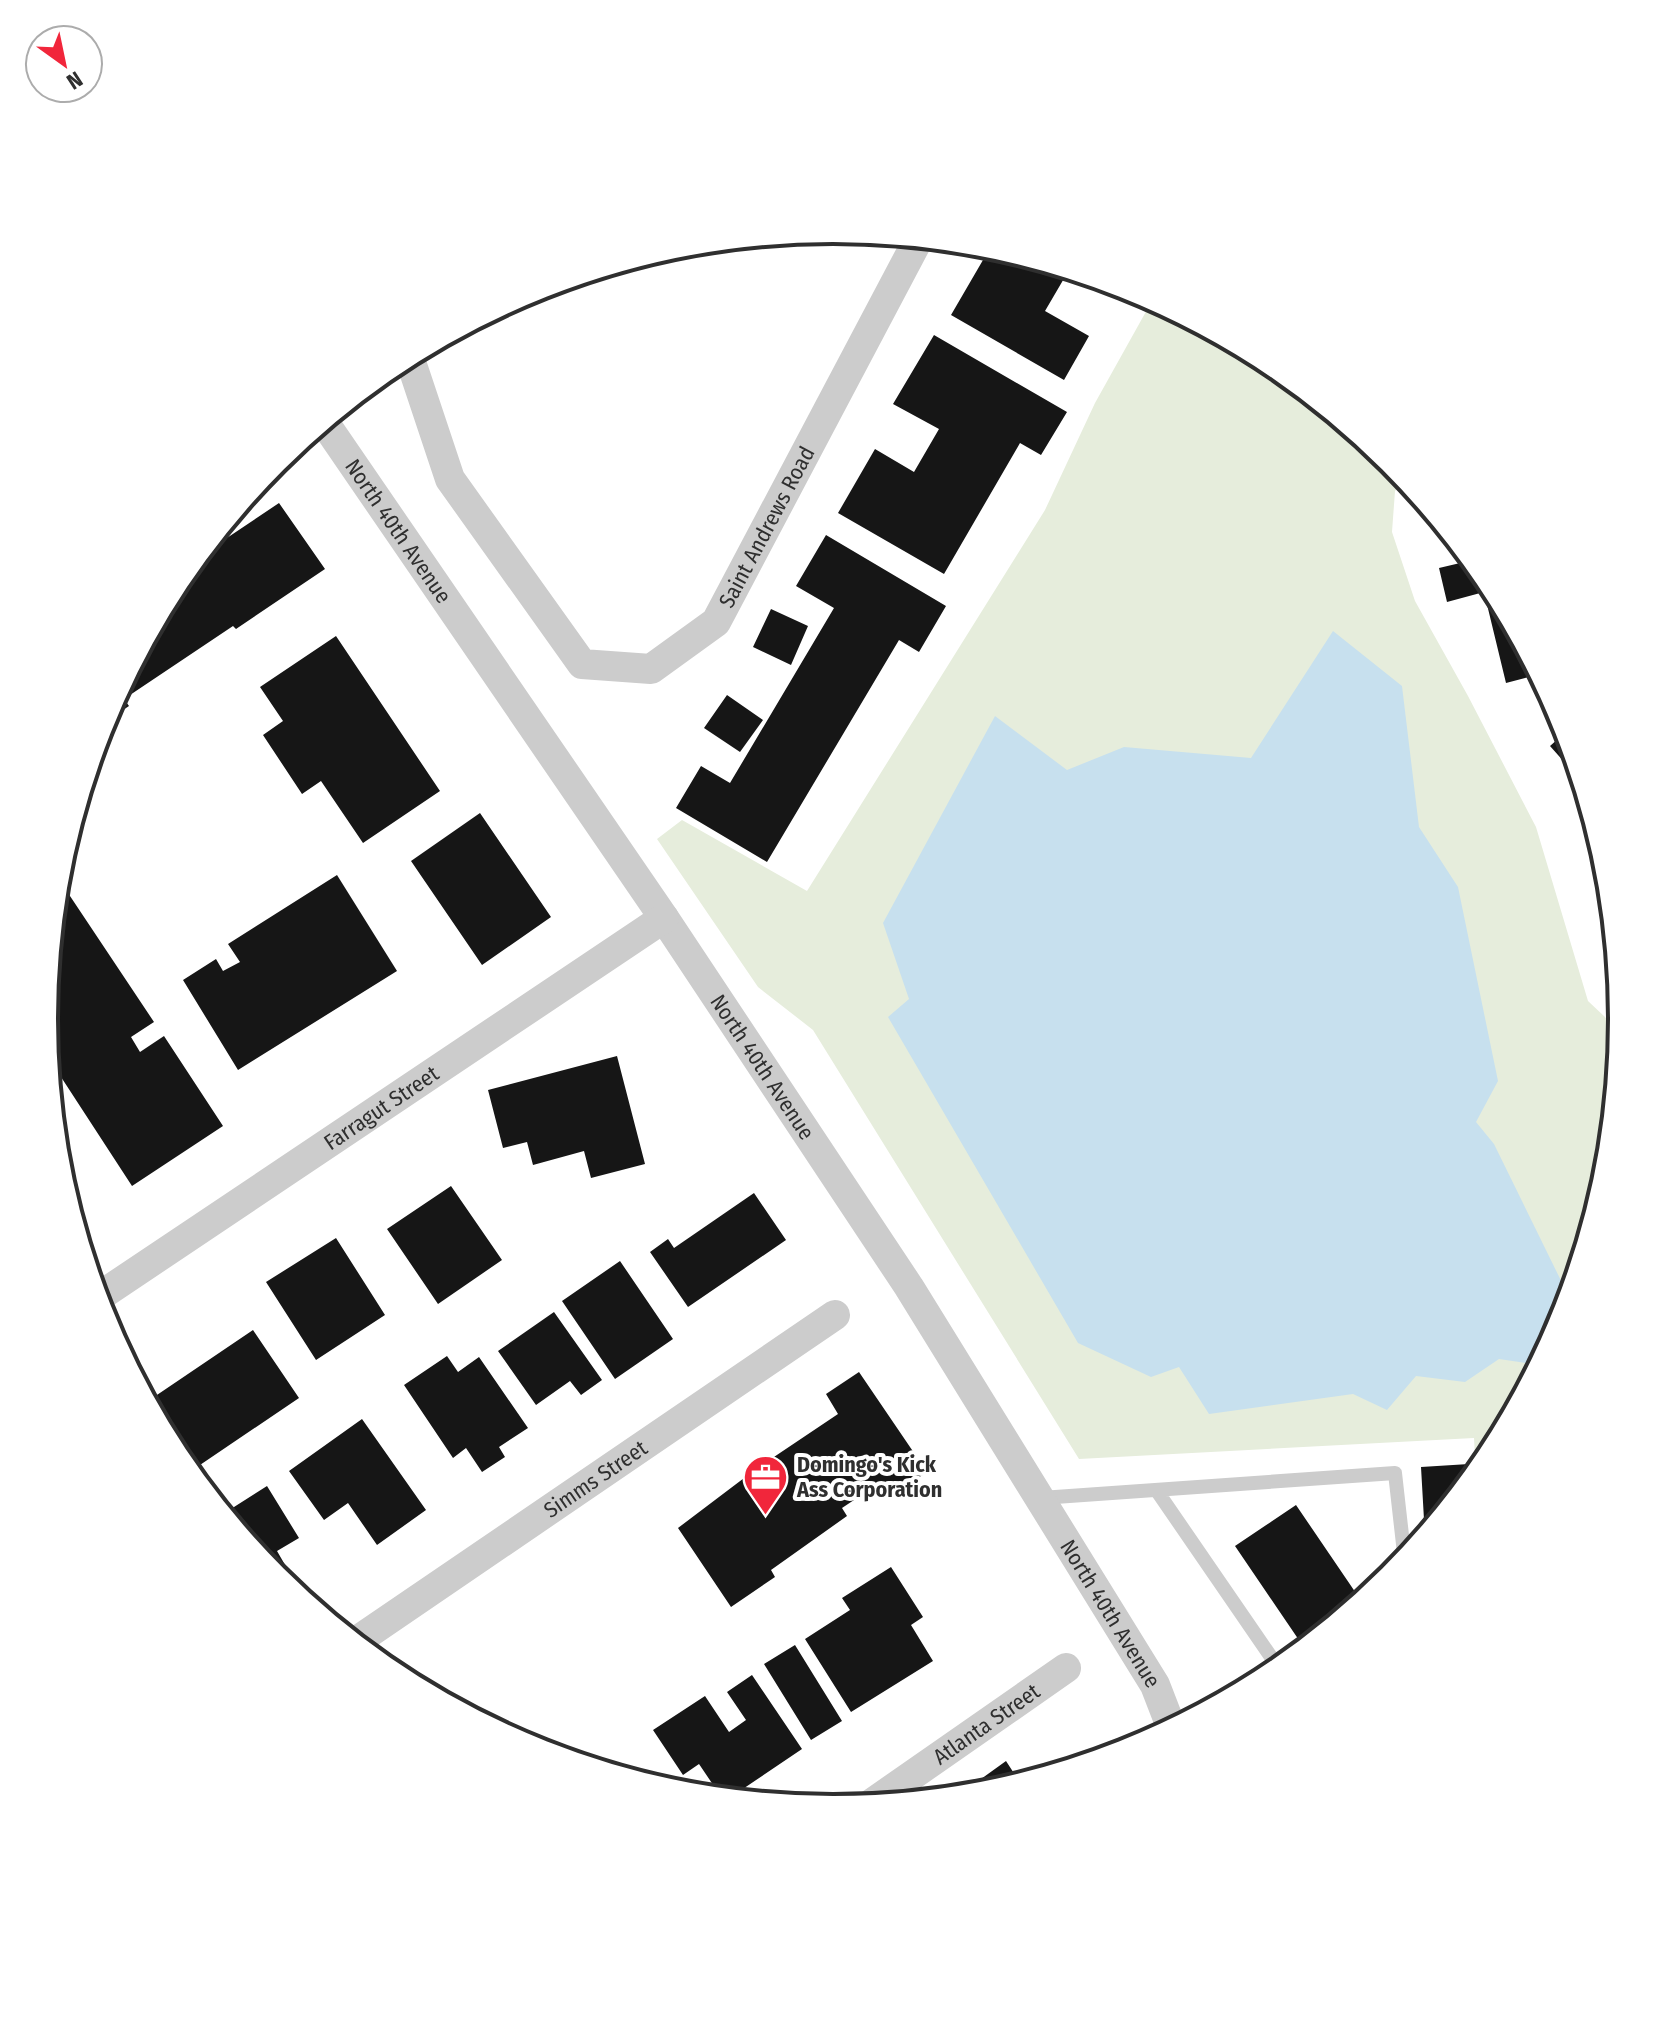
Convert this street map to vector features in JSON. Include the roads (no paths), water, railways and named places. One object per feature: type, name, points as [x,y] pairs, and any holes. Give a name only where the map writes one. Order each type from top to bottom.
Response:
[{"type":"street","name":"Saint Andrews Road","points":[[413,369],[450,479],[582,664],[651,669],[716,622],[913,249]]},
{"type":"street","name":"North 40th Avenue","points":[[329,430],[664,918],[909,1287],[1155,1685],[1168,1719]]},
{"type":"street","name":"Farragut Street","points":[[107,1291],[664,918]]},
{"type":"street","name":"Simms Street","points":[[363,1637],[835,1315]]},
{"type":"street","name":"Atlanta Street","points":[[887,1793],[1066,1668]]},
{"type":"lane","points":[[1040,1498],[1395,1473],[1403,1546]]},
{"type":"lane","points":[[1157,1491],[1272,1658]]},
{"type":"water","points":[[1333,631],[1402,686],[1419,827],[1458,887],[1498,1081],[1476,1122],[1494,1144],[1562,1284],[1528,1363],[1499,1359],[1465,1382],[1416,1376],[1387,1410],[1353,1394],[1209,1414],[1179,1367],[1151,1377],[1078,1343],[888,1017],[909,999],[883,923],[995,716],[1067,770],[1124,747],[1251,758]]},
{"type":"place","name":"Domingo's Kick Ass Corporation","points":[[766,1516]]}]
